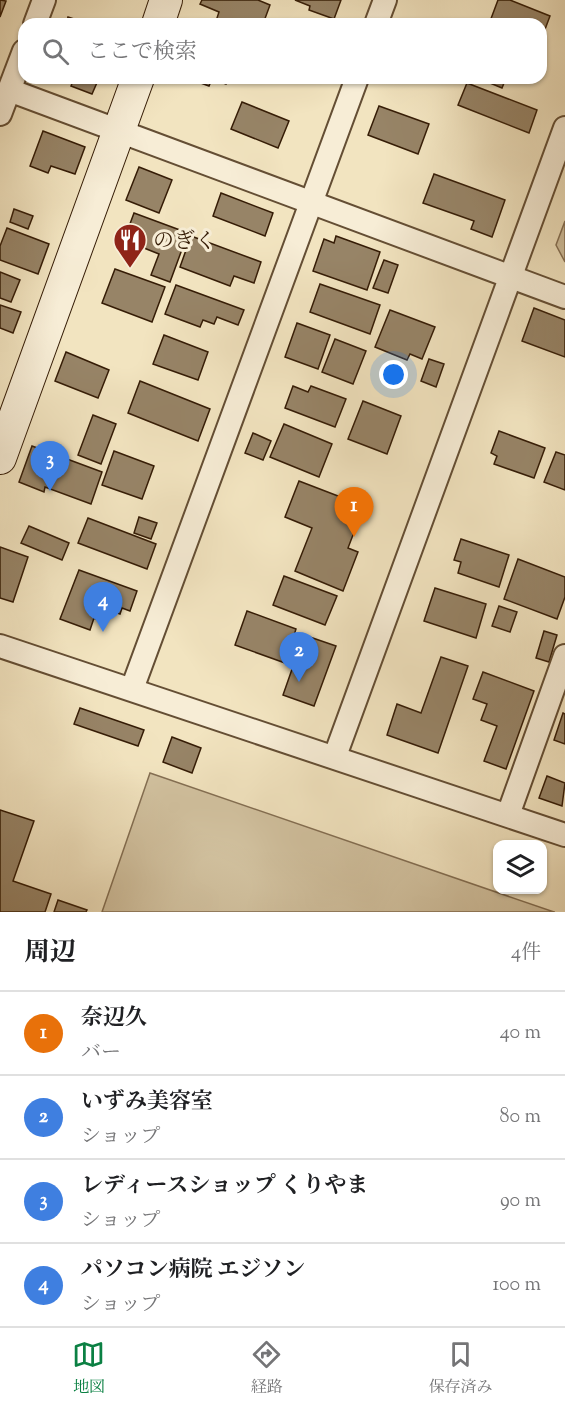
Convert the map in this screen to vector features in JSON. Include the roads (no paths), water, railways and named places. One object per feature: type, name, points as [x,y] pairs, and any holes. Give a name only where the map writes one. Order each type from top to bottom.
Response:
[{"type":"street","points":[[37,18],[44,0]]},
{"type":"street","points":[[160,18],[166,0]]},
{"type":"street","points":[[378,18],[385,0]]},
{"type":"street","points":[[0,114],[18,67]]},
{"type":"street","points":[[0,458],[136,84]]},
{"type":"street","points":[[132,689],[355,84]]},
{"type":"street","points":[[9,90],[119,129],[565,297]]},
{"type":"street","points":[[335,756],[565,128]]},
{"type":"street","points":[[0,646],[335,756],[565,835]]},
{"type":"street","points":[[508,815],[565,656]]},
{"type":"place","name":"のぎく","points":[[130,269]]},
{"type":"place","name":"レディースショップ くりやま","points":[[50,491]]},
{"type":"place","name":"奈辺久","points":[[354,537]]},
{"type":"place","name":"パソコン病院 エジソン","points":[[103,632]]},
{"type":"place","name":"いずみ美容室","points":[[299,682]]}]
